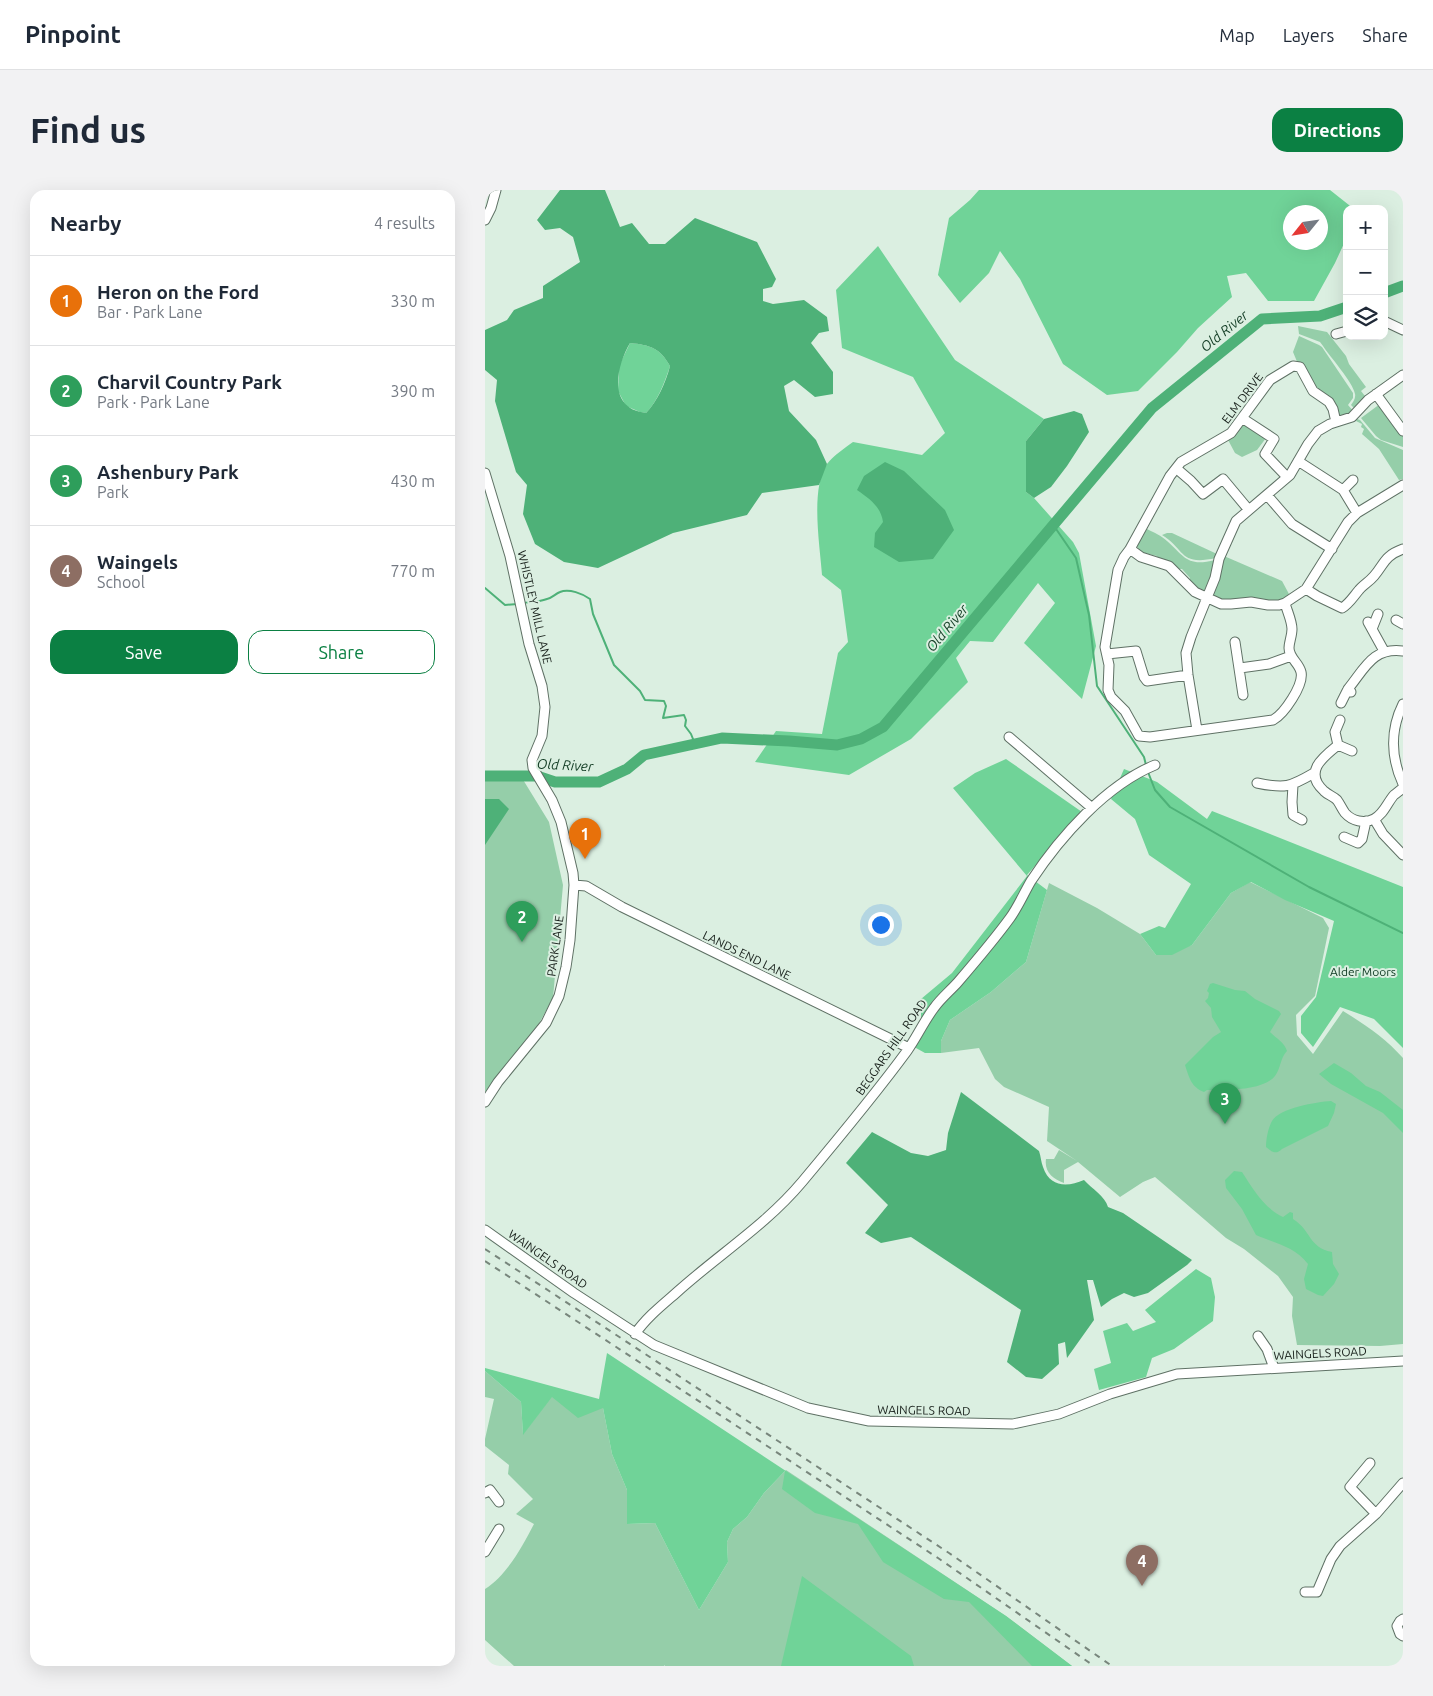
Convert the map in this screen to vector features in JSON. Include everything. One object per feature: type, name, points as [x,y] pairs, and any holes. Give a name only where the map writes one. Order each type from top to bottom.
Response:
[{"type":"street","points":[[485,220],[491,208],[496,190]]},
{"type":"street","points":[[1388,322],[1403,330]]},
{"type":"street","points":[[1336,334],[1343,332]]},
{"type":"street","name":"ELM DRIVE","points":[[1197,730],[1150,737],[1139,736],[1125,711],[1111,697],[1108,690],[1109,670],[1105,639],[1116,577],[1123,557],[1140,534],[1151,507],[1170,476],[1185,460],[1231,433],[1270,380],[1295,366],[1302,369],[1313,391],[1329,402],[1336,422]]},
{"type":"street","points":[[1285,603],[1292,628],[1289,649],[1291,656],[1301,671],[1301,682],[1287,707],[1280,716],[1273,720],[1197,730],[1188,675],[1187,647],[1215,578],[1219,559],[1236,521],[1287,477],[1318,431],[1352,417],[1365,402],[1403,375]]},
{"type":"street","points":[[1376,394],[1403,431]]},
{"type":"street","points":[[1242,418],[1274,439],[1265,454],[1287,477]]},
{"type":"street","points":[[1298,461],[1343,490],[1357,513]]},
{"type":"street","points":[[1177,469],[1203,494],[1223,478],[1249,509]]},
{"type":"street","name":"WHISTLEY MILL LANE","points":[[485,473],[510,556],[529,644],[542,686],[545,707],[542,736],[533,760],[533,768],[537,776]]},
{"type":"street","points":[[1343,490],[1353,480]]},
{"type":"street","points":[[1130,549],[1141,557],[1169,566],[1195,592],[1207,598],[1226,604],[1251,602],[1274,605],[1285,603],[1306,589],[1348,522],[1357,513],[1403,485]]},
{"type":"street","points":[[1267,495],[1292,524],[1332,549]]},
{"type":"street","points":[[1306,589],[1342,608],[1375,575],[1385,560],[1393,553],[1403,550]]},
{"type":"street","points":[[1378,614],[1370,630],[1384,651]]},
{"type":"street","points":[[1235,642],[1243,695]]},
{"type":"street","points":[[1107,654],[1136,651],[1143,678],[1147,681],[1188,675]]},
{"type":"street","points":[[1341,703],[1350,691],[1354,676],[1372,659],[1384,651],[1403,651]]},
{"type":"street","points":[[1240,668],[1269,664],[1291,656]]},
{"type":"street","points":[[1403,704],[1394,730],[1393,747],[1396,766],[1403,784]]},
{"type":"street","points":[[1338,745],[1335,732],[1340,720]]},
{"type":"street","points":[[1009,737],[1092,808]]},
{"type":"street","points":[[1338,745],[1351,751]]},
{"type":"street","points":[[1338,745],[1318,761],[1315,773],[1317,782],[1324,791],[1336,799],[1346,814],[1356,821],[1370,820],[1383,812],[1393,796],[1403,788]]},
{"type":"street","name":"BEGGARS HILL ROAD","points":[[635,1334],[642,1323],[698,1273],[763,1222],[791,1195],[852,1122],[909,1048],[935,1006],[957,983],[1011,917],[1031,881],[1064,836],[1092,808],[1130,778],[1155,765]]},
{"type":"street","points":[[1257,783],[1278,787],[1293,785],[1315,773]]},
{"type":"street","name":"PARK LANE","points":[[485,1102],[498,1082],[546,1024],[559,996],[567,968],[574,885],[572,870],[561,822],[537,776]]},
{"type":"street","points":[[1293,785],[1293,815],[1302,820]]},
{"type":"street","points":[[1344,837],[1358,846],[1370,820]]},
{"type":"street","points":[[1370,820],[1383,834],[1401,848]]},
{"type":"street","name":"LANDS END LANE","points":[[574,885],[586,886],[631,912],[909,1048]]},
{"type":"street","name":"WAINGELS ROAD","points":[[485,1230],[635,1334],[654,1345],[808,1408],[869,1421],[1013,1424],[1059,1414],[1110,1394],[1177,1374],[1403,1361]]},
{"type":"street","points":[[1258,1336],[1267,1349],[1274,1368]]},
{"type":"street","points":[[1370,1463],[1346,1490],[1376,1514]]},
{"type":"street","points":[[1317,1592],[1331,1558],[1340,1546],[1376,1514],[1403,1483]]},
{"type":"street","points":[[487,1492],[499,1502]]},
{"type":"street","points":[[487,1546],[499,1529]]},
{"type":"street","points":[[1305,1592],[1317,1592],[1327,1596]]},
{"type":"street","points":[[1403,1619],[1399,1621],[1397,1626],[1400,1634],[1403,1636]]},
{"type":"shaded area","points":[[560,190],[605,190],[620,227],[632,223],[649,244],[665,244],[695,218],[757,242],[776,279],[772,287],[763,289],[763,301],[773,304],[804,300],[827,317],[829,331],[819,333],[811,343],[833,372],[833,394],[815,397],[794,380],[784,386],[789,411],[816,440],[827,464],[819,485],[762,493],[747,515],[673,533],[598,568],[564,562],[535,544],[523,514],[527,485],[516,472],[495,401],[497,380],[485,370],[485,330],[507,320],[514,310],[543,298],[543,286],[580,262],[573,237],[560,228],[545,230],[537,220]],"holes":[[[630,343],[654,348],[670,366],[661,391],[646,413],[634,410],[625,404],[620,395],[618,385],[621,364],[625,353]]]},
{"type":"shaded area","points":[[1298,326],[1327,332],[1346,356],[1349,364],[1366,387],[1361,391],[1365,396],[1368,394],[1369,396],[1356,410],[1351,405],[1355,394],[1346,376],[1320,342],[1299,334]]},
{"type":"shaded area","points":[[1299,336],[1322,347],[1353,393],[1353,398],[1348,405],[1354,412],[1340,419],[1319,393],[1307,371],[1298,364],[1293,352]]},
{"type":"shaded area","points":[[1380,404],[1403,435],[1403,447],[1381,440],[1361,418]]},
{"type":"shaded area","points":[[1074,411],[1082,414],[1089,432],[1051,487],[1034,498],[1026,492],[1026,441],[1044,419]]},
{"type":"shaded area","points":[[1357,419],[1360,420],[1375,438],[1403,450],[1403,479],[1399,480],[1379,449],[1362,434],[1364,429],[1361,427],[1362,424],[1356,421]]},
{"type":"shaded area","points":[[1241,424],[1266,438],[1257,450],[1242,457],[1235,453],[1227,438]]},
{"type":"shaded area","points":[[885,462],[904,471],[945,510],[954,530],[933,559],[899,562],[874,547],[875,533],[883,522],[882,517],[874,504],[857,490],[864,476]]},
{"type":"shaded area","points":[[1147,529],[1165,539],[1187,559],[1198,562],[1215,560],[1211,576],[1204,591],[1189,583],[1190,578],[1182,569],[1177,569],[1158,559],[1157,556],[1140,552],[1137,546]]},
{"type":"shaded area","points":[[1172,533],[1217,554],[1216,558],[1195,560],[1189,558],[1162,535]]},
{"type":"shaded area","points":[[1224,556],[1282,581],[1289,594],[1279,602],[1236,599],[1222,601],[1212,597]]},
{"type":"shaded area","points":[[522,778],[549,822],[563,885],[553,998],[537,1027],[485,1092],[485,780]]},
{"type":"shaded area","points":[[485,799],[499,799],[509,809],[485,845]]},
{"type":"shaded area","points":[[1250,882],[1323,918],[1329,928],[1315,996],[1296,1015],[1297,1035],[1313,1054],[1343,1011],[1375,1033],[1403,1058],[1403,1344],[1380,1346],[1297,1345],[1292,1316],[1293,1297],[1278,1276],[1244,1249],[1226,1238],[1155,1177],[1143,1182],[1120,1197],[1078,1162],[1064,1170],[1064,1183],[1056,1179],[1046,1168],[1046,1159],[1054,1159],[1059,1150],[1077,1161],[1047,1141],[1049,1107],[1004,1087],[995,1079],[979,1048],[941,1053],[941,1041],[950,1020],[991,992],[1026,962],[1049,883],[1097,908],[1140,934],[1156,955],[1192,945],[1231,893]]},
{"type":"shaded area","points":[[961,1092],[1039,1151],[1043,1167],[1050,1179],[1060,1184],[1072,1184],[1084,1180],[1101,1196],[1108,1207],[1123,1213],[1192,1260],[1148,1293],[1134,1297],[1124,1293],[1101,1307],[1093,1280],[1087,1280],[1094,1320],[1067,1358],[1065,1342],[1058,1344],[1059,1364],[1042,1379],[1026,1377],[1007,1362],[1021,1310],[911,1237],[881,1243],[865,1233],[888,1205],[846,1163],[872,1132],[911,1153],[928,1156],[946,1150],[948,1133]]},
{"type":"shaded area","points":[[485,1371],[521,1402],[523,1434],[552,1396],[603,1408],[612,1454],[627,1490],[627,1524],[655,1523],[699,1610],[728,1562],[727,1542],[733,1529],[747,1517],[764,1493],[786,1470],[1006,1616],[1072,1666],[514,1666],[485,1640],[485,1589],[507,1568],[534,1524],[516,1514],[533,1499],[508,1474],[509,1465],[485,1446],[494,1399],[485,1397]]},
{"type":"green space","points":[[979,190],[1330,190],[1349,205],[1343,205],[1343,246],[1314,301],[1268,301],[1246,273],[1227,276],[1232,297],[1198,328],[1138,391],[1107,395],[1063,364],[1020,279],[1000,251],[989,273],[960,303],[938,275],[949,218]]},
{"type":"green space","points":[[878,246],[955,360],[1044,419],[1026,441],[1026,492],[1034,498],[1073,542],[1079,553],[1096,646],[1082,699],[1024,643],[1055,603],[1038,583],[993,642],[970,641],[956,658],[968,682],[911,739],[849,775],[755,762],[776,731],[822,734],[838,653],[848,642],[841,590],[822,575],[817,502],[822,475],[827,464],[853,442],[922,455],[945,433],[913,377],[842,348],[836,290]]},
{"type":"green space","points":[[630,343],[654,348],[670,366],[654,403],[646,413],[626,406],[618,391],[619,366]]},
{"type":"green space","points":[[1006,759],[1082,812],[1027,875],[1047,890],[1026,962],[991,992],[950,1020],[941,1041],[941,1053],[925,1053],[907,1043],[921,1021],[921,999],[952,973],[1027,876],[953,788],[975,773]]},
{"type":"green space","name":"Alder Moors","points":[[1124,769],[1157,782],[1207,819],[1212,811],[1403,887],[1403,1048],[1374,1019],[1340,1007],[1313,1047],[1301,1033],[1301,1016],[1316,997],[1334,921],[1285,900],[1251,882],[1231,893],[1192,945],[1172,955],[1156,955],[1140,934],[1159,926],[1165,928],[1191,884],[1149,855],[1135,819],[1111,799]]},
{"type":"green space","points":[[1213,983],[1245,991],[1281,1014],[1270,1032],[1282,1043],[1287,1051],[1275,1076],[1262,1085],[1233,1090],[1207,1090],[1204,1092],[1191,1081],[1185,1065],[1213,1037],[1221,1032],[1212,1017],[1211,1008],[1205,1001],[1208,998],[1209,993],[1207,991],[1210,984]]},
{"type":"green space","points":[[1334,1063],[1351,1073],[1366,1086],[1380,1092],[1403,1110],[1403,1133],[1383,1113],[1331,1084],[1319,1074]]},
{"type":"green space","points":[[1331,1101],[1336,1104],[1328,1126],[1278,1152],[1266,1147],[1269,1127],[1276,1116],[1299,1106]]},
{"type":"green space","points":[[1234,1171],[1242,1172],[1259,1198],[1270,1209],[1283,1217],[1290,1212],[1293,1213],[1293,1219],[1304,1229],[1314,1243],[1324,1250],[1332,1252],[1333,1264],[1339,1274],[1334,1284],[1323,1296],[1306,1289],[1304,1279],[1308,1264],[1303,1258],[1291,1249],[1256,1235],[1242,1209],[1226,1188],[1225,1180]]},
{"type":"green space","points":[[1196,1269],[1211,1278],[1215,1297],[1213,1321],[1174,1349],[1152,1358],[1146,1377],[1099,1390],[1094,1369],[1111,1363],[1103,1331],[1127,1323],[1133,1331],[1156,1322],[1145,1310]]},
{"type":"green space","points":[[607,1353],[1006,1616],[1072,1666],[1032,1666],[969,1602],[944,1599],[883,1562],[858,1524],[815,1513],[782,1489],[785,1471],[764,1493],[747,1517],[733,1529],[727,1542],[728,1562],[699,1610],[655,1523],[627,1524],[627,1490],[612,1454],[603,1408],[578,1418],[552,1397],[523,1435],[521,1402],[485,1371],[485,1368],[599,1399]]},
{"type":"green space","points":[[802,1576],[911,1656],[914,1666],[781,1666]]},
{"type":"waterway","name":"Old River","points":[[1388,292],[1403,286]]},
{"type":"waterway","name":"Old River","points":[[485,776],[537,776],[555,782],[599,782],[627,769],[644,755],[722,738],[837,745],[861,739],[883,727],[1152,408],[1262,319],[1320,316],[1343,308]]},
{"type":"waterway","points":[[1054,526],[1076,558],[1089,615],[1097,686],[1144,757],[1146,765]]},
{"type":"waterway","points":[[485,588],[505,605],[518,604]]},
{"type":"waterway","points":[[523,603],[544,600],[564,591],[572,591],[590,599],[593,614],[614,665],[640,691],[645,700],[664,701],[666,706],[663,718],[684,715],[686,720],[685,726],[695,744]]},
{"type":"waterway","points":[[1148,772],[1155,790],[1170,807],[1309,887],[1403,933]]},
{"type":"railway","points":[[485,1249],[949,1553],[1112,1666]]},
{"type":"railway","points":[[485,1261],[938,1558],[1094,1666]]},
{"type":"place","name":"Heron on the Ford","points":[[585,859]]},
{"type":"place","name":"Charvil Country Park","points":[[522,942]]},
{"type":"place","name":"Ashenbury Park","points":[[1225,1124]]},
{"type":"place","name":"Waingels","points":[[1142,1586]]}]
